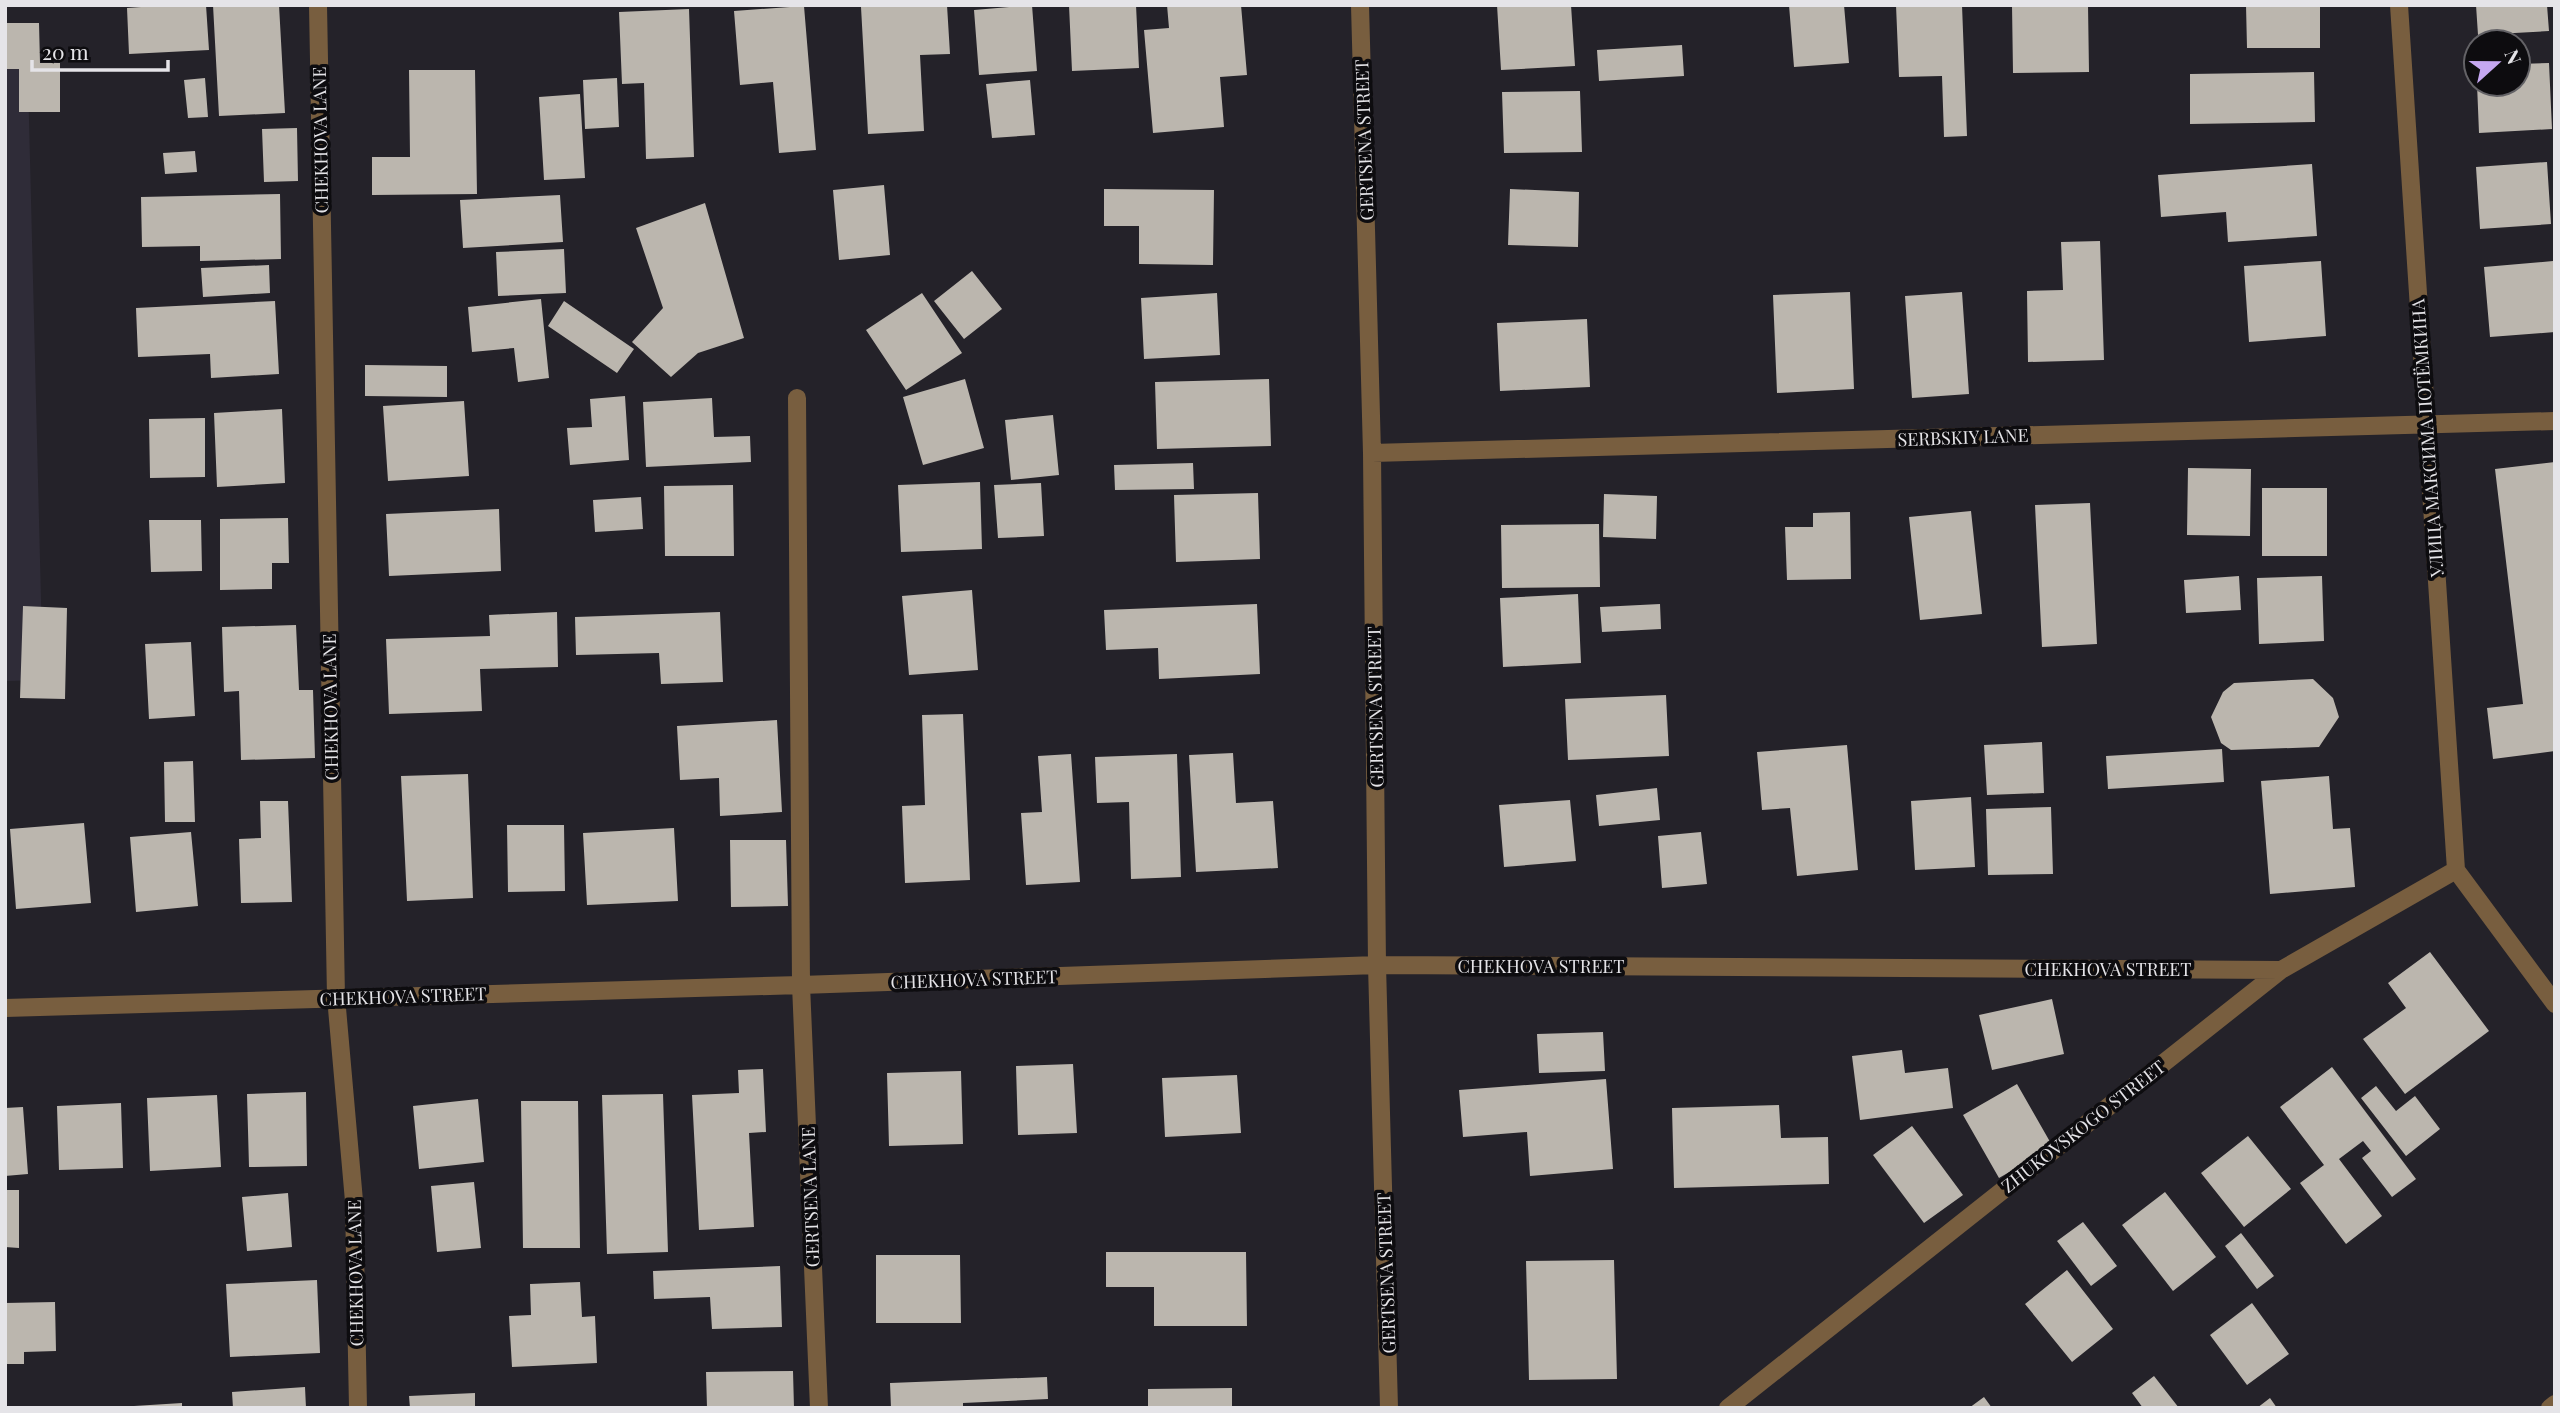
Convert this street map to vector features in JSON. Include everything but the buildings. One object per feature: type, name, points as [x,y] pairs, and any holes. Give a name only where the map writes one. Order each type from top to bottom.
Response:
[{"type":"street","name":"CHEKHOVA LANE","points":[[317,5],[336,998],[354,1201],[358,1408]]},
{"type":"street","name":"GERTSENA STREET","points":[[1360,5],[1372,453],[1377,965],[1389,1408]]},
{"type":"street","name":"УЛИЦА МАКСИМА ПОТЁМКИНА","points":[[2399,5],[2456,870]]},
{"type":"street","points":[[797,398],[801,985]]},
{"type":"street","name":"SERBSKIY LANE","points":[[1372,453],[2555,421]]},
{"type":"street","points":[[2456,870],[2555,1004]]},
{"type":"street","name":"ZHUKOVSKOGO STREET","points":[[1728,1408],[2281,970],[2456,870]]},
{"type":"street","name":"CHEKHOVA STREET","points":[[5,1008],[1377,965],[2281,970]]},
{"type":"street","name":"GERTSENA LANE","points":[[801,985],[819,1408]]},
{"type":"street","points":[[2550,1408],[2555,1404]]},
{"type":"shaded area","points":[[5,39],[27,39],[43,680],[5,681]]}]
